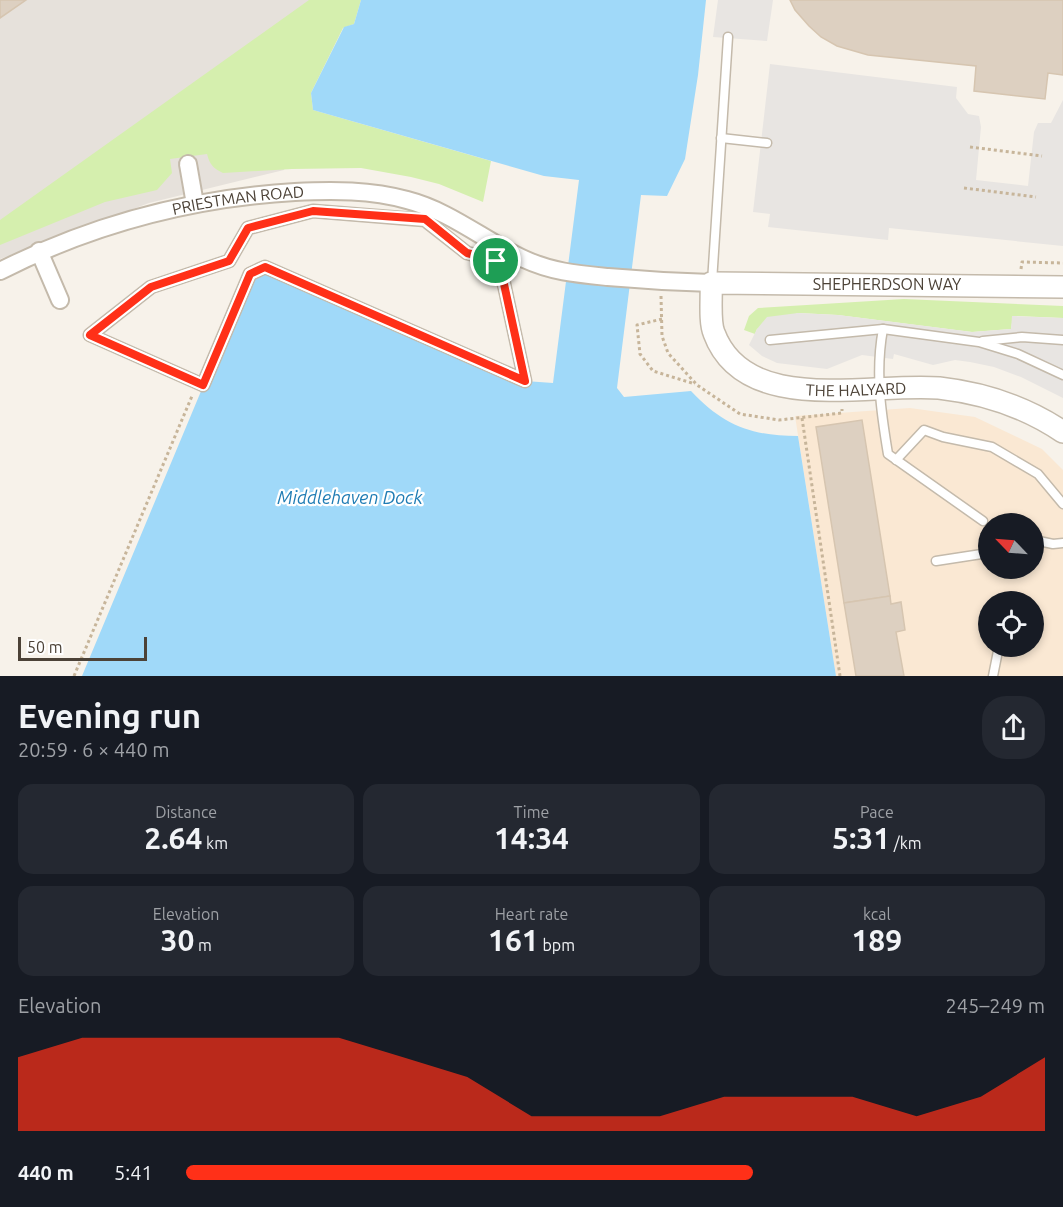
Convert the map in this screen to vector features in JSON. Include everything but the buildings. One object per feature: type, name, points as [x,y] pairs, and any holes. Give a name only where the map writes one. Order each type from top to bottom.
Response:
[{"type":"street","points":[[188,164],[195,204]]},
{"type":"street","name":"PRIESTMAN ROAD","points":[[0,271],[39,251],[129,218],[254,194],[316,191],[369,192],[409,200],[453,219],[524,259],[556,272],[661,282]]},
{"type":"street","points":[[313,211],[425,219],[467,253],[499,261],[525,381],[265,267],[250,274],[203,385],[197,382],[90,335],[151,287],[229,261],[248,228],[313,211]]},
{"type":"street","points":[[39,251],[60,300]]},
{"type":"street","points":[[661,282],[711,283]]},
{"type":"street","name":"SHEPHERDSON WAY","points":[[711,283],[1063,287]]},
{"type":"street","name":"THE HALYARD","points":[[711,283],[713,331],[729,359],[747,373],[772,385],[841,391],[937,388],[971,393],[1005,402],[1063,432]]},
{"type":"lane","points":[[711,283],[728,37]]},
{"type":"lane","points":[[721,138],[767,143]]},
{"type":"lane","points":[[883,329],[878,354],[879,389],[888,454],[978,517]]},
{"type":"lane","points":[[770,340],[883,329],[979,342],[1018,354],[1063,375]]},
{"type":"lane","points":[[979,342],[1022,337],[1063,340]]},
{"type":"lane","points":[[896,460],[924,430],[943,437],[992,447],[1038,474],[1063,504]]},
{"type":"lane","points":[[1044,542],[1063,543]]},
{"type":"lane","points":[[936,561],[978,555]]},
{"type":"lane","points":[[993,676],[997,657]]},
{"type":"path","points":[[970,147],[1042,156]]},
{"type":"path","points":[[964,188],[1036,197]]},
{"type":"path","points":[[661,282],[662,336],[668,353],[697,385],[740,414],[779,420],[802,417],[840,676]]},
{"type":"path","points":[[662,319],[637,325],[640,354],[653,371],[697,385]]},
{"type":"path","points":[[74,676],[197,382]]},
{"type":"shaded area","points":[[0,0],[343,0],[284,170],[149,203],[0,259]]},
{"type":"shaded area","points":[[718,0],[773,0],[767,41],[713,37]]},
{"type":"shaded area","points":[[770,64],[957,87],[956,98],[968,114],[979,116],[981,127],[976,180],[1028,186],[1034,132],[1038,123],[1051,123],[1063,100],[1063,246],[889,228],[888,240],[768,227],[770,214],[753,212]]},
{"type":"shaded area","points":[[798,313],[838,315],[972,332],[1011,329],[1012,316],[1063,318],[1063,398],[1021,377],[994,367],[970,362],[955,360],[933,365],[894,354],[893,359],[862,355],[827,369],[777,363],[762,356],[749,345],[757,329],[767,317]]},
{"type":"shaded area","points":[[910,408],[975,417],[1042,449],[1063,470],[1063,676],[836,676],[795,416]]},
{"type":"green space","points":[[309,0],[361,0],[354,24],[343,28],[311,93],[313,110],[491,161],[483,202],[439,184],[361,168],[223,173],[212,166],[207,154],[170,159],[172,173],[157,190],[105,202],[0,245],[0,220]]},
{"type":"green space","points":[[904,299],[1063,306],[1063,318],[1013,316],[1011,329],[972,332],[838,315],[798,313],[757,329],[755,334],[744,330],[749,316],[758,308]]},
{"type":"water","name":"Middlehaven Dock","points":[[361,0],[706,0],[698,75],[685,159],[667,196],[641,195],[617,388],[624,397],[691,391],[715,412],[739,426],[766,434],[798,436],[836,676],[82,676],[250,274],[265,267],[525,381],[553,383],[579,180],[544,176],[313,110],[311,93],[344,27],[354,24]]},
{"type":"route","points":[[313,211],[425,219],[467,253],[496,261],[499,261],[525,381],[265,267],[250,274],[203,385],[90,335],[151,287],[229,261],[248,228],[313,211]]}]
